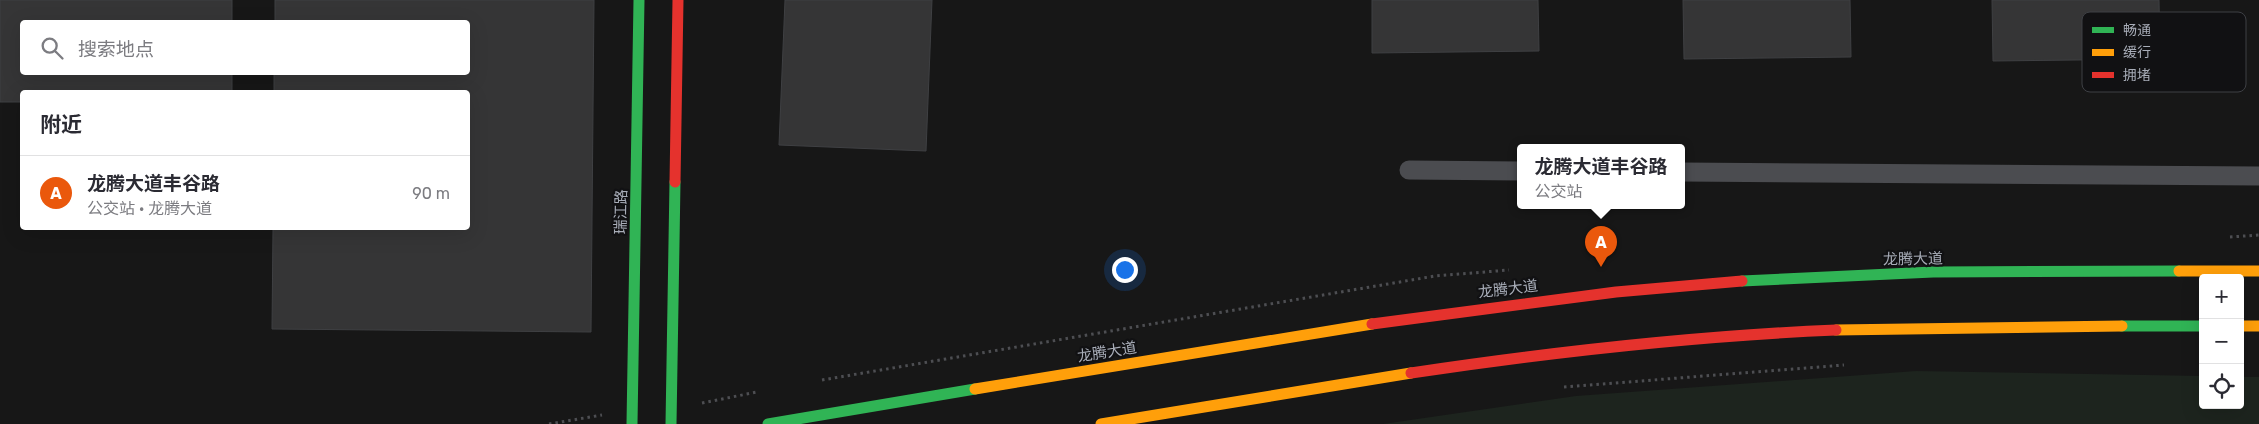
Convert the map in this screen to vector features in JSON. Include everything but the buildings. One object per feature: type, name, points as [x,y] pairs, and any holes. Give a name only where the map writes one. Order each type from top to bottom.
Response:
[{"type":"main road","name":"瑞江路","points":[[632,424],[639,0]]},
{"type":"main road","points":[[671,424],[678,0]]},
{"type":"main road","name":"龙腾大道","points":[[768,424],[1356,326],[1475,308],[1610,292],[1742,280],[1873,274],[2259,271]]},
{"type":"main road","points":[[1101,424],[1482,362],[1746,335],[1875,329],[2199,326]]},
{"type":"main road","points":[[2244,326],[2259,326]]},
{"type":"lane","points":[[1409,170],[1517,171]]},
{"type":"lane","points":[[1685,172],[2259,176]]},
{"type":"path","points":[[1563,388],[1850,364]]},
{"type":"shaded area","points":[[1916,371],[2199,376],[2199,409],[2244,409],[2244,377],[2259,377],[2259,424],[1383,424],[1576,396]]},
{"type":"traffic: fast","points":[[632,424],[639,0]]},
{"type":"traffic: fast","points":[[671,424],[675,182]]},
{"type":"traffic: fast","points":[[1742,281],[1933,272],[2179,271]]},
{"type":"traffic: fast","points":[[2122,326],[2199,326]]},
{"type":"traffic: fast","points":[[768,424],[975,389]]},
{"type":"traffic: slow","points":[[2179,271],[2259,271]]},
{"type":"traffic: slow","points":[[975,389],[1372,324]]},
{"type":"traffic: slow","points":[[1836,330],[2122,326]]},
{"type":"traffic: slow","points":[[2244,326],[2259,326]]},
{"type":"traffic: slow","points":[[1101,424],[1411,373]]},
{"type":"traffic: jam","points":[[675,182],[678,0]]},
{"type":"traffic: jam","points":[[1372,324],[1616,292],[1742,281]]},
{"type":"traffic: jam","points":[[1411,373],[1623,346],[1729,336],[1836,330]]},
{"type":"place","name":"龙腾大道丰谷路","points":[[1601,267]]}]
